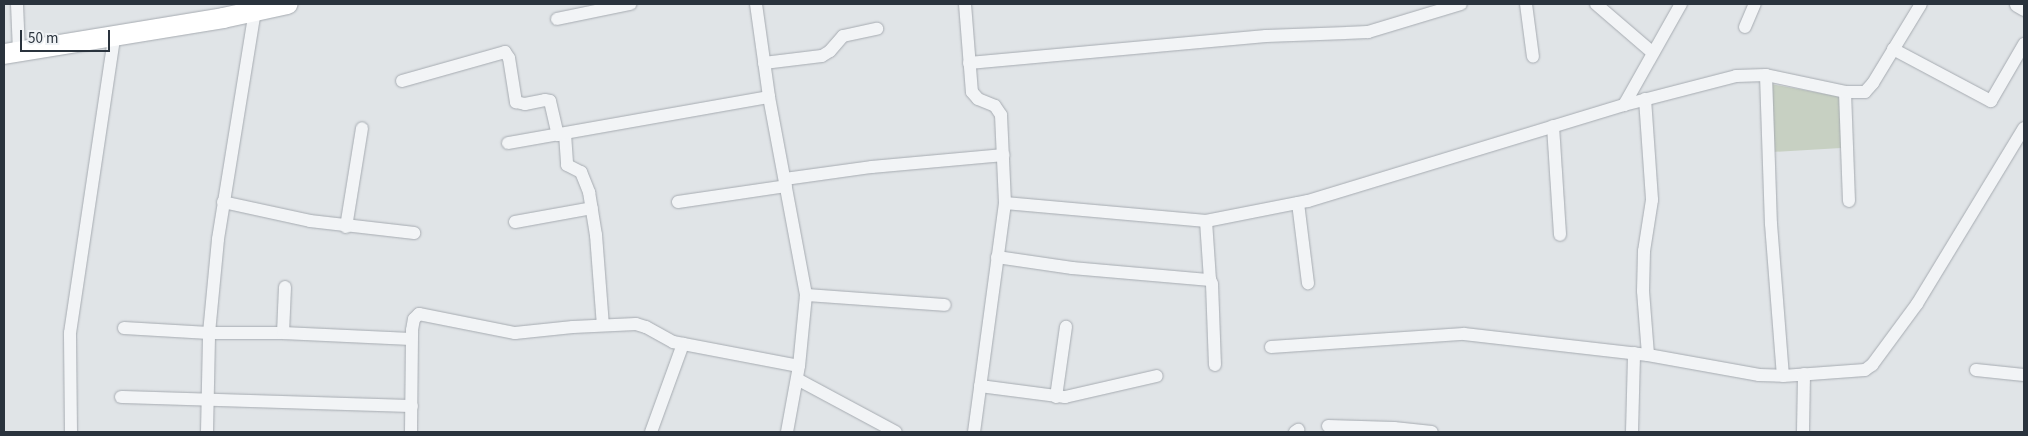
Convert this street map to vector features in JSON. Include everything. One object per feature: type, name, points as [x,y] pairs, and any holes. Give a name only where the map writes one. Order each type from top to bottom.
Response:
[{"type":"highway","points":[[12,52],[114,37],[288,4]]},
{"type":"street","points":[[12,52],[17,4]]},
{"type":"street","points":[[558,19],[630,4]]},
{"type":"street","points":[[756,4],[764,63],[806,295],[799,366],[786,432]]},
{"type":"street","points":[[965,4],[971,88],[974,95],[999,110],[1005,203],[974,432]]},
{"type":"street","points":[[969,62],[1266,36],[1368,32],[1461,4]]},
{"type":"street","points":[[1526,4],[1533,57]]},
{"type":"street","points":[[1596,4],[1653,53]]},
{"type":"street","points":[[1624,104],[1681,4]]},
{"type":"street","points":[[1745,27],[1755,4]]},
{"type":"street","points":[[1005,203],[1206,221],[1298,203],[1624,104],[1736,76],[1766,75],[1845,92],[1865,92],[1869,89],[1921,4]]},
{"type":"street","points":[[2017,4],[2024,8]]},
{"type":"street","points":[[206,432],[209,333],[223,202],[255,11]]},
{"type":"street","points":[[764,63],[822,56],[830,51],[842,36],[877,29]]},
{"type":"street","points":[[71,432],[70,333],[114,37]]},
{"type":"street","points":[[1893,49],[1991,101],[2024,44]]},
{"type":"street","points":[[402,81],[495,54],[506,53],[509,58],[516,102],[524,104],[545,100],[550,101],[561,135],[567,166],[582,174],[592,208],[596,235],[602,325]]},
{"type":"street","points":[[1766,75],[1771,224],[1784,376]]},
{"type":"street","points":[[1845,92],[1849,201]]},
{"type":"street","points":[[508,143],[770,97]]},
{"type":"street","points":[[1645,99],[1652,200],[1644,251],[1643,291],[1648,355]]},
{"type":"street","points":[[1553,126],[1560,235]]},
{"type":"street","points":[[346,227],[362,128]]},
{"type":"street","points":[[1271,347],[1464,334],[1634,353],[1760,374],[1784,376],[1865,370],[1872,365],[1917,304],[2024,128]]},
{"type":"street","points":[[678,202],[872,167],[1003,155]]},
{"type":"street","points":[[223,202],[346,227],[414,233]]},
{"type":"street","points":[[1298,203],[1308,283]]},
{"type":"street","points":[[515,222],[592,208]]},
{"type":"street","points":[[1206,221],[1210,280],[1212,284],[1215,364]]},
{"type":"street","points":[[997,257],[1072,268],[1210,280]]},
{"type":"street","points":[[283,333],[285,287]]},
{"type":"street","points":[[806,295],[945,305]]},
{"type":"street","points":[[412,432],[412,339],[414,319],[419,314],[515,334],[602,325],[643,326],[666,340],[799,366]]},
{"type":"street","points":[[1056,397],[1066,327]]},
{"type":"street","points":[[124,328],[209,333],[283,333],[412,339]]},
{"type":"street","points":[[651,432],[683,344]]},
{"type":"street","points":[[1632,432],[1634,353]]},
{"type":"street","points":[[1976,370],[2024,376]]},
{"type":"street","points":[[1803,432],[1804,374]]},
{"type":"street","points":[[980,386],[1056,397],[1077,395],[1157,376]]},
{"type":"street","points":[[797,379],[896,432]]},
{"type":"street","points":[[121,397],[412,406]]},
{"type":"street","points":[[1328,426],[1394,428],[1432,432]]},
{"type":"green space","points":[[1771,84],[1841,97],[1841,148],[1772,152]]}]
